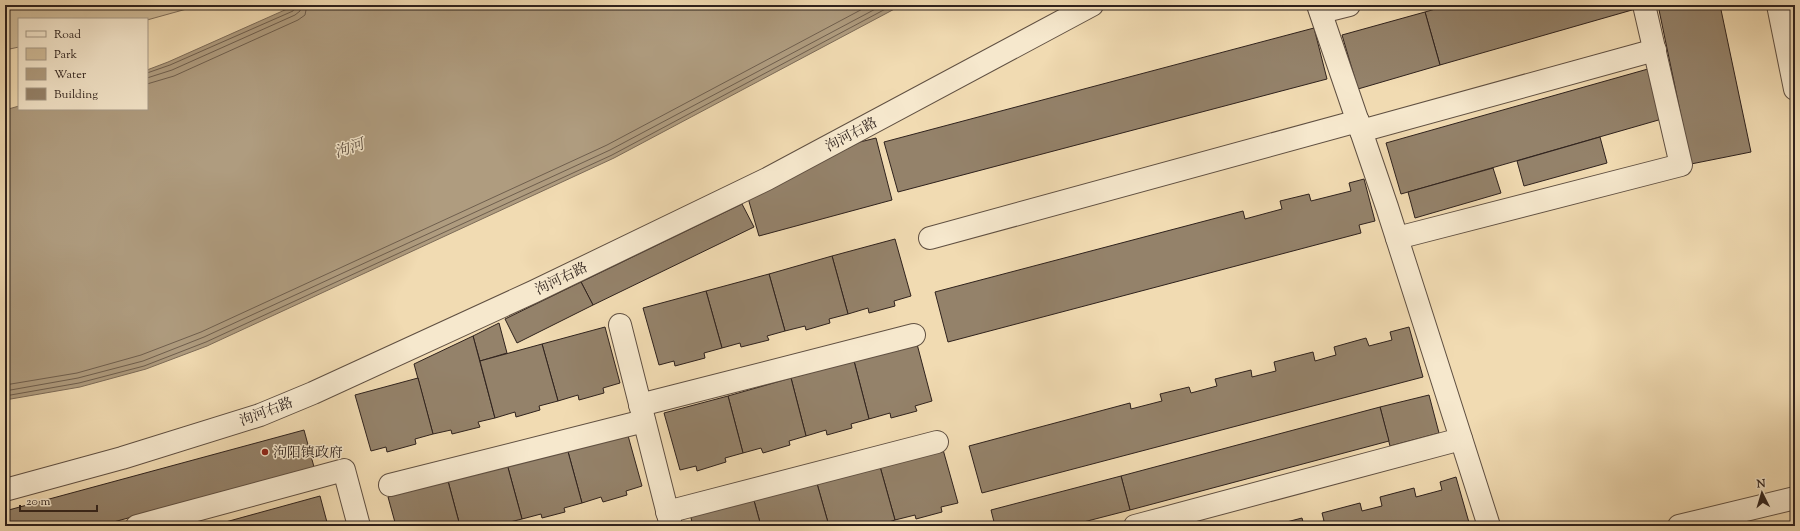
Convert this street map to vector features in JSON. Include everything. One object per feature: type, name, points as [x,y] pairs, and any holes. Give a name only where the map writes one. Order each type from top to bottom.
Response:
[{"type":"street","name":"泃河右路","points":[[5,490],[122,458],[260,415],[313,393],[533,292],[766,179],[1092,5]]},
{"type":"street","points":[[1349,5],[1319,9],[1397,238],[1489,526]]},
{"type":"street","points":[[1397,238],[1681,165],[1644,5]]},
{"type":"street","points":[[1778,5],[1795,88]]},
{"type":"street","points":[[930,238],[1655,50]]},
{"type":"street","points":[[620,325],[667,522],[937,442]]},
{"type":"street","points":[[390,485],[914,335]]},
{"type":"street","points":[[1135,526],[1461,439]]},
{"type":"street","points":[[137,526],[344,470],[359,526]]},
{"type":"street","points":[[1679,526],[1795,498]]},
{"type":"green space","points":[[5,5],[201,5],[148,20],[148,18],[18,18],[18,47],[5,50]]},
{"type":"water","name":"泃河","points":[[296,5],[902,5],[614,158],[207,346],[146,369],[80,387],[5,400],[5,110],[18,106],[18,110],[148,110],[148,70]]},
{"type":"building","points":[[1449,5],[1638,5],[1639,8],[1440,65],[1425,12]]},
{"type":"building","points":[[1658,5],[1720,5],[1751,152],[1691,164]]},
{"type":"building","points":[[1425,12],[1440,65],[1358,89],[1342,35]]},
{"type":"building","points":[[1314,28],[1327,79],[898,192],[884,142]]},
{"type":"building","points":[[1655,67],[1669,117],[1401,194],[1386,143]]},
{"type":"building","points":[[1600,137],[1607,163],[1524,186],[1517,161]]},
{"type":"building","points":[[876,138],[892,200],[759,236],[748,198],[860,142]]},
{"type":"building","points":[[1493,168],[1501,193],[1415,218],[1408,192]]},
{"type":"building","points":[[1364,179],[1375,221],[1359,225],[1361,233],[948,342],[935,292],[1243,211],[1245,219],[1282,209],[1280,201],[1309,194],[1311,201],[1351,191],[1349,183]]},
{"type":"building","points":[[742,204],[754,227],[593,305],[581,282]]},
{"type":"building","points":[[895,239],[911,296],[894,301],[895,306],[869,313],[868,308],[848,314],[832,256]]},
{"type":"building","points":[[832,256],[848,314],[829,319],[830,323],[806,330],[805,326],[785,331],[769,274]]},
{"type":"building","points":[[769,274],[785,331],[767,336],[769,340],[741,347],[740,343],[722,348],[706,291]]},
{"type":"building","points":[[581,282],[593,305],[517,343],[505,319]]},
{"type":"building","points":[[706,291],[722,348],[704,353],[705,358],[675,366],[674,361],[659,365],[643,308]]},
{"type":"building","points":[[499,323],[507,353],[480,361],[473,336]]},
{"type":"building","points":[[605,327],[620,383],[603,388],[604,393],[579,400],[578,395],[558,401],[542,344]]},
{"type":"building","points":[[1409,327],[1423,377],[982,493],[969,446],[1130,403],[1131,409],[1162,401],[1160,394],[1189,387],[1191,393],[1217,386],[1215,379],[1251,370],[1252,377],[1276,371],[1274,362],[1313,352],[1315,361],[1336,355],[1334,347],[1366,338],[1369,346],[1392,340],[1390,332]]},
{"type":"building","points":[[473,336],[495,418],[478,422],[480,427],[452,434],[451,430],[433,434],[414,364]]},
{"type":"building","points":[[542,344],[558,401],[539,406],[540,410],[516,417],[515,412],[495,418],[480,361]]},
{"type":"building","points":[[917,344],[932,401],[915,406],[917,411],[891,418],[890,413],[869,419],[854,361]]},
{"type":"building","points":[[854,361],[869,419],[851,424],[852,428],[827,435],[826,430],[806,436],[791,378]]},
{"type":"building","points":[[418,378],[433,434],[415,439],[416,444],[387,452],[386,447],[371,451],[355,395]]},
{"type":"building","points":[[791,378],[806,436],[789,441],[790,445],[763,453],[761,448],[743,453],[728,396]]},
{"type":"building","points":[[1429,395],[1439,433],[1390,446],[1380,407]]},
{"type":"building","points":[[728,396],[743,453],[725,458],[726,462],[697,471],[696,466],[680,470],[664,413]]},
{"type":"building","points":[[1380,407],[1389,441],[1130,510],[1121,476]]},
{"type":"building","points":[[304,430],[314,467],[99,526],[5,526],[5,511]]},
{"type":"building","points":[[627,432],[642,486],[626,491],[627,495],[603,502],[601,497],[582,503],[567,448]]},
{"type":"building","points":[[942,446],[958,503],[941,507],[942,512],[916,519],[915,515],[895,520],[879,463]]},
{"type":"building","points":[[567,448],[582,503],[564,508],[565,512],[542,518],[541,514],[522,519],[507,464]]},
{"type":"building","points":[[879,463],[895,520],[876,526],[829,526],[816,480]]},
{"type":"building","points":[[507,464],[522,519],[506,523],[506,526],[460,526],[448,481]]},
{"type":"building","points":[[1121,476],[1130,510],[1068,526],[995,526],[991,510]]},
{"type":"building","points":[[1456,477],[1470,526],[1306,526],[1324,521],[1322,513],[1360,503],[1362,511],[1382,506],[1380,497],[1414,488],[1416,497],[1442,490],[1440,482]]},
{"type":"building","points":[[816,480],[829,526],[761,526],[753,497]]},
{"type":"building","points":[[448,481],[460,526],[396,526],[388,497]]},
{"type":"building","points":[[320,496],[328,526],[211,526]]},
{"type":"building","points":[[753,497],[761,526],[693,526],[690,514]]},
{"type":"building","points":[[1302,518],[1304,526],[1271,526]]},
{"type":"place","name":"泃阳镇政府","points":[[265,452]]}]
